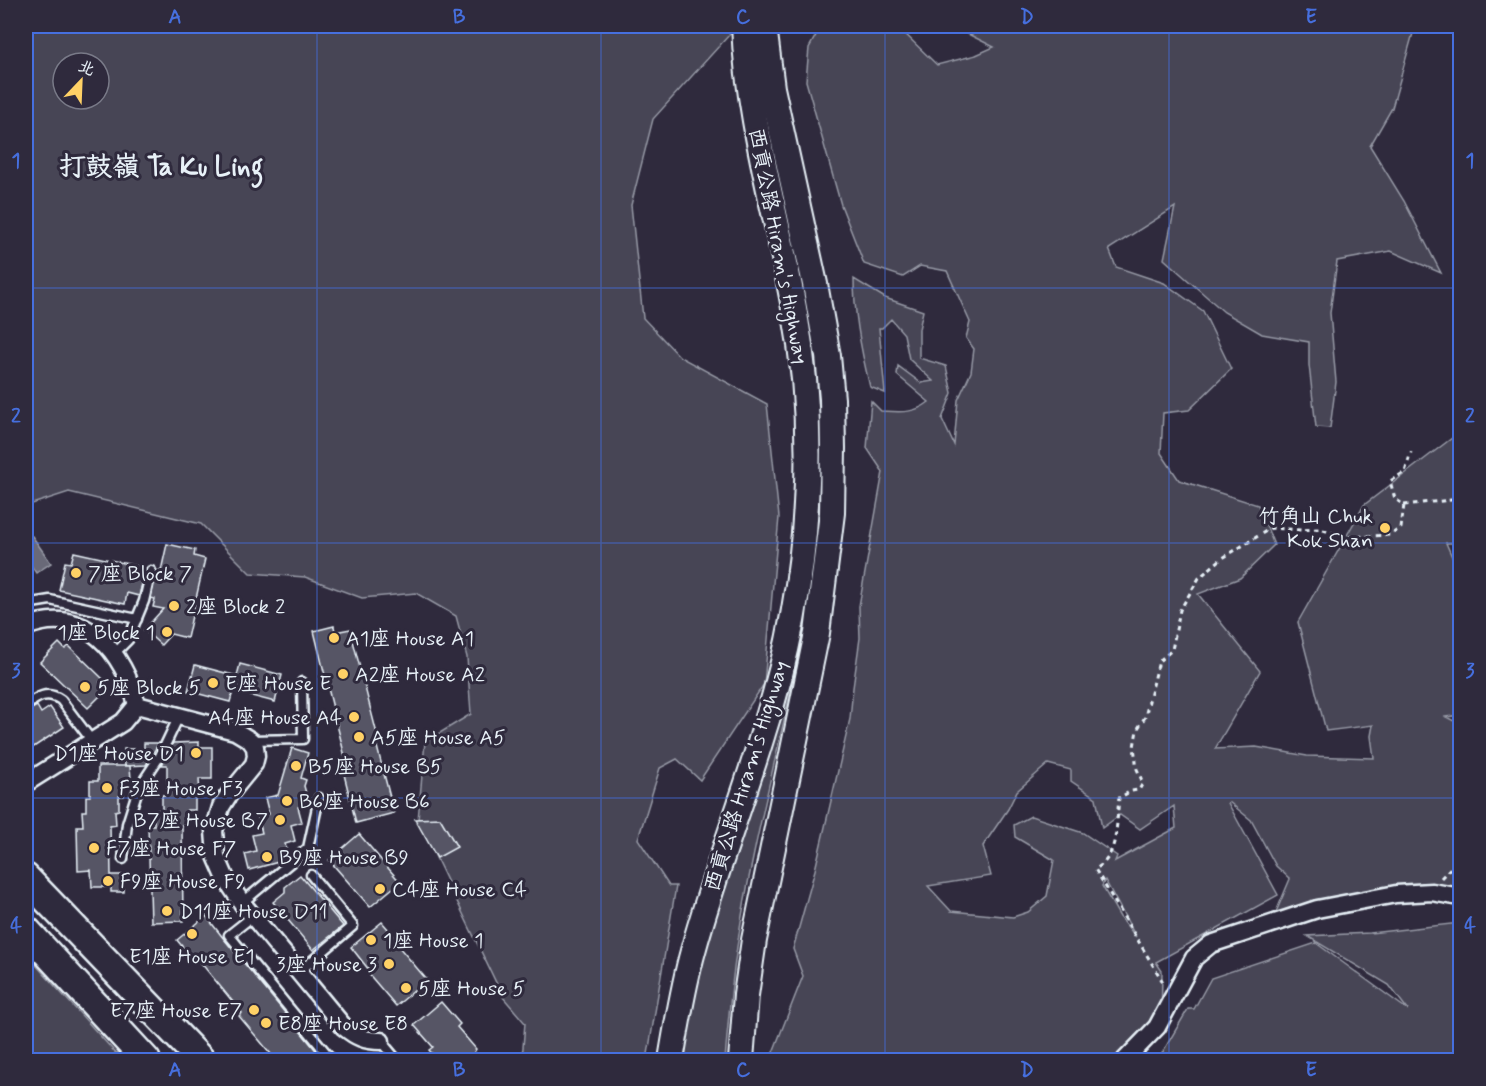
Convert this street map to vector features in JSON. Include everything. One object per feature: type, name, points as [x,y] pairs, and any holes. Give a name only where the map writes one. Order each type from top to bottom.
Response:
[{"type":"main road","name":"西貢公路 Hiram's Highway","points":[[671,1060],[694,945],[764,732],[782,665],[800,569],[806,505],[807,436],[802,358],[758,133],[744,26]]},
{"type":"main road","name":"西貢公路 Hiram's Highway","points":[[741,1060],[746,995],[754,940],[815,644],[827,566],[832,502],[832,399],[828,356],[772,88],[764,26]]},
{"type":"main road","points":[[26,878],[201,1060]]},
{"type":"main road","points":[[26,930],[146,1060]]},
{"type":"street","points":[[26,627],[44,622],[70,623],[91,632],[115,653],[129,681],[137,705]]},
{"type":"street","points":[[137,705],[235,731],[250,740],[255,747],[254,764],[225,801],[217,818],[214,831],[216,856],[220,868],[242,903],[349,1032],[368,1041],[381,1041]]},
{"type":"street","points":[[26,783],[123,722],[137,705]]},
{"type":"street","points":[[1125,1060],[1157,1027],[1194,958],[1211,944],[1317,909],[1396,894],[1432,892],[1461,897]]},
{"type":"lane","points":[[115,653],[128,640],[144,601],[151,571]]},
{"type":"lane","points":[[26,604],[50,600],[137,619]]},
{"type":"lane","points":[[250,740],[303,739],[302,682]]},
{"type":"lane","points":[[26,706],[44,694],[56,696],[92,741]]},
{"type":"lane","points":[[123,860],[127,824],[138,789],[160,756],[179,716]]},
{"type":"lane","points":[[242,903],[308,848],[319,798]]},
{"type":"lane","points":[[299,972],[353,926],[311,875]]},
{"type":"lane","points":[[253,916],[229,935],[332,1060]]},
{"type":"lane","points":[[381,1041],[397,1060]]},
{"type":"path","points":[[1412,452],[1405,472],[1390,481],[1395,499],[1404,505],[1461,499]]},
{"type":"path","points":[[1173,999],[1095,869],[1105,864],[1113,849],[1119,798],[1131,791],[1139,790],[1143,783],[1137,769],[1134,747],[1137,730],[1145,717],[1159,661],[1172,650],[1180,610],[1199,578],[1221,559],[1271,528],[1320,529],[1346,537],[1390,536],[1401,528],[1404,505]]},
{"type":"path","points":[[1432,892],[1442,875],[1457,861],[1461,861]]},
{"type":"shaded area","points":[[26,26],[730,26],[730,34],[653,119],[631,205],[643,318],[680,357],[767,404],[779,517],[764,684],[700,780],[677,759],[660,768],[638,839],[669,886],[676,886],[647,1060],[522,1060],[525,1023],[503,997],[418,820],[425,742],[471,714],[467,657],[456,616],[416,593],[362,598],[305,577],[250,573],[201,524],[69,492],[26,506]]},
{"type":"shaded area","points":[[821,26],[897,26],[937,65],[976,55],[994,47],[952,26],[1415,26],[1392,108],[1370,146],[1404,201],[1441,273],[1391,251],[1337,261],[1330,313],[1336,382],[1330,428],[1316,427],[1309,365],[1309,342],[1262,334],[1224,312],[1164,259],[1175,207],[1109,249],[1116,267],[1164,283],[1203,311],[1231,369],[1189,410],[1163,413],[1161,453],[1179,480],[1258,505],[1274,545],[1240,578],[1198,594],[1260,671],[1215,749],[1256,747],[1307,756],[1374,758],[1371,736],[1373,725],[1326,731],[1298,622],[1364,505],[1460,432],[1460,543],[1446,543],[1460,575],[1460,715],[1446,717],[1460,724],[1460,902],[1395,893],[1274,917],[1290,879],[1276,866],[1251,820],[1229,802],[1278,895],[1156,962],[1162,971],[1161,1035],[1130,1042],[1118,1060],[770,1060],[803,976],[793,949],[815,870],[850,719],[860,638],[859,606],[883,472],[867,448],[871,401],[881,411],[894,412],[918,409],[929,402],[897,375],[898,366],[921,383],[933,381],[909,359],[904,334],[891,319],[879,328],[885,393],[870,387],[855,306],[854,279],[885,298],[923,311],[919,329],[919,358],[946,366],[952,393],[942,419],[954,445],[958,400],[971,372],[974,349],[966,338],[970,322],[947,271],[920,266],[903,277],[864,264],[841,205],[806,81],[809,48]],"holes":[[[1048,764],[1071,770],[1071,781],[1096,798],[1102,828],[1120,815],[1140,829],[1174,806],[1176,828],[1115,861],[1117,856],[1083,833],[1031,816],[1014,825],[1015,837],[1054,860],[1047,896],[1028,912],[1013,917],[951,911],[928,886],[991,876],[983,846],[1008,809],[1017,791]],[[1105,880],[1136,937],[1120,917],[1102,886]]]},
{"type":"shaded area","points":[[797,643],[801,644],[743,909],[733,975],[725,1060],[680,1060],[696,971]]},
{"type":"shaded area","points":[[1460,923],[1460,1060],[1158,1060],[1188,1009],[1194,1009],[1211,978],[1316,943],[1408,1010],[1389,985],[1307,936],[1370,933]]},
{"type":"shaded area","points":[[26,954],[122,1060],[26,1060]]},
{"type":"water","points":[[32,536],[51,563],[36,573],[26,558],[26,540]]},
{"type":"building","points":[[167,544],[195,550],[194,556],[205,559],[187,638],[171,634],[161,645],[144,630],[163,609],[153,607],[155,599],[151,598],[157,571],[161,571]]},
{"type":"building","points":[[74,552],[146,568],[139,596],[127,593],[125,604],[59,590],[65,562],[71,563]]},
{"type":"building","points":[[334,626],[335,632],[350,629],[378,738],[375,739],[394,813],[356,823],[341,762],[346,761],[314,631]]},
{"type":"building","points":[[59,643],[65,649],[69,646],[103,679],[100,682],[107,689],[88,708],[40,662]]},
{"type":"building","points":[[240,664],[282,675],[275,702],[233,691],[230,702],[188,691],[195,665],[237,676]]},
{"type":"building","points":[[37,706],[41,713],[50,707],[64,727],[26,752],[26,712]]},
{"type":"building","points":[[199,742],[199,747],[212,747],[212,779],[199,779],[200,795],[195,795],[195,810],[187,810],[187,825],[182,825],[183,921],[151,922],[148,825],[154,825],[154,810],[162,810],[162,795],[167,795],[167,765],[162,765],[173,743]]},
{"type":"building","points":[[144,743],[159,743],[146,765],[125,766],[124,749],[144,749]]},
{"type":"building","points":[[292,748],[308,753],[301,778],[306,780],[304,786],[309,804],[298,807],[302,822],[291,825],[295,841],[285,844],[288,856],[282,861],[249,870],[245,854],[256,851],[252,835],[262,833],[258,817],[269,814],[265,798],[278,795]]},
{"type":"building","points":[[98,766],[130,766],[131,780],[123,780],[124,796],[119,796],[119,810],[115,811],[116,825],[110,826],[111,875],[124,875],[124,892],[111,892],[111,887],[92,887],[91,870],[78,871],[77,826],[83,826],[82,811],[86,811],[86,796],[90,796],[90,781],[98,781]]},
{"type":"building","points":[[440,818],[457,847],[437,858],[415,819]]},
{"type":"building","points":[[359,834],[400,882],[370,907],[329,860]]},
{"type":"building","points":[[300,875],[343,926],[313,950],[273,902],[285,892],[285,887]]},
{"type":"building","points":[[206,916],[324,1060],[276,1060],[239,1016],[242,1013],[197,958],[194,961],[177,940]]},
{"type":"building","points":[[382,922],[401,944],[398,946],[427,980],[396,1006],[367,972],[369,970],[351,947]]},
{"type":"building","points":[[441,1002],[460,1024],[457,1027],[476,1049],[474,1052],[481,1060],[438,1060],[429,1050],[433,1047],[414,1025]]},
{"type":"place","name":"竹角山 Chuk Kok Shan","points":[[1385,528]]},
{"type":"place","name":"7座 Block 7","points":[[76,573]]},
{"type":"place","name":"2座 Block 2","points":[[174,606]]},
{"type":"place","name":"1座 Block 1","points":[[167,632]]},
{"type":"place","name":"A1座 House A1","points":[[334,638]]},
{"type":"place","name":"A2座 House A2","points":[[343,674]]},
{"type":"place","name":"E座 House E","points":[[213,683]]},
{"type":"place","name":"5座 Block 5","points":[[85,687]]},
{"type":"place","name":"A4座 House A4","points":[[354,717]]},
{"type":"place","name":"A5座 House A5","points":[[359,737]]},
{"type":"place","name":"D1座 House D1","points":[[196,753]]},
{"type":"place","name":"B5座 House B5","points":[[296,766]]},
{"type":"place","name":"F3座 House F3","points":[[107,788]]},
{"type":"place","name":"B6座 House B6","points":[[287,801]]},
{"type":"place","name":"B7座 House B7","points":[[280,820]]},
{"type":"place","name":"F7座 House F7","points":[[94,848]]},
{"type":"place","name":"B9座 House B9","points":[[267,857]]},
{"type":"place","name":"F9座 House F9","points":[[108,881]]},
{"type":"place","name":"C4座 House C4","points":[[380,889]]},
{"type":"place","name":"D11座 House D11","points":[[167,911]]},
{"type":"place","name":"E1座 House E1","points":[[192,934]]},
{"type":"place","name":"1座 House 1","points":[[371,940]]},
{"type":"place","name":"3座 House 3","points":[[389,964]]},
{"type":"place","name":"5座 House 5","points":[[406,988]]},
{"type":"place","name":"E7座 House E7","points":[[254,1010]]},
{"type":"place","name":"E8座 House E8","points":[[266,1023]]},
{"type":"district","name":"打鼓嶺 Ta Ku Ling","points":[[161,166]]}]
